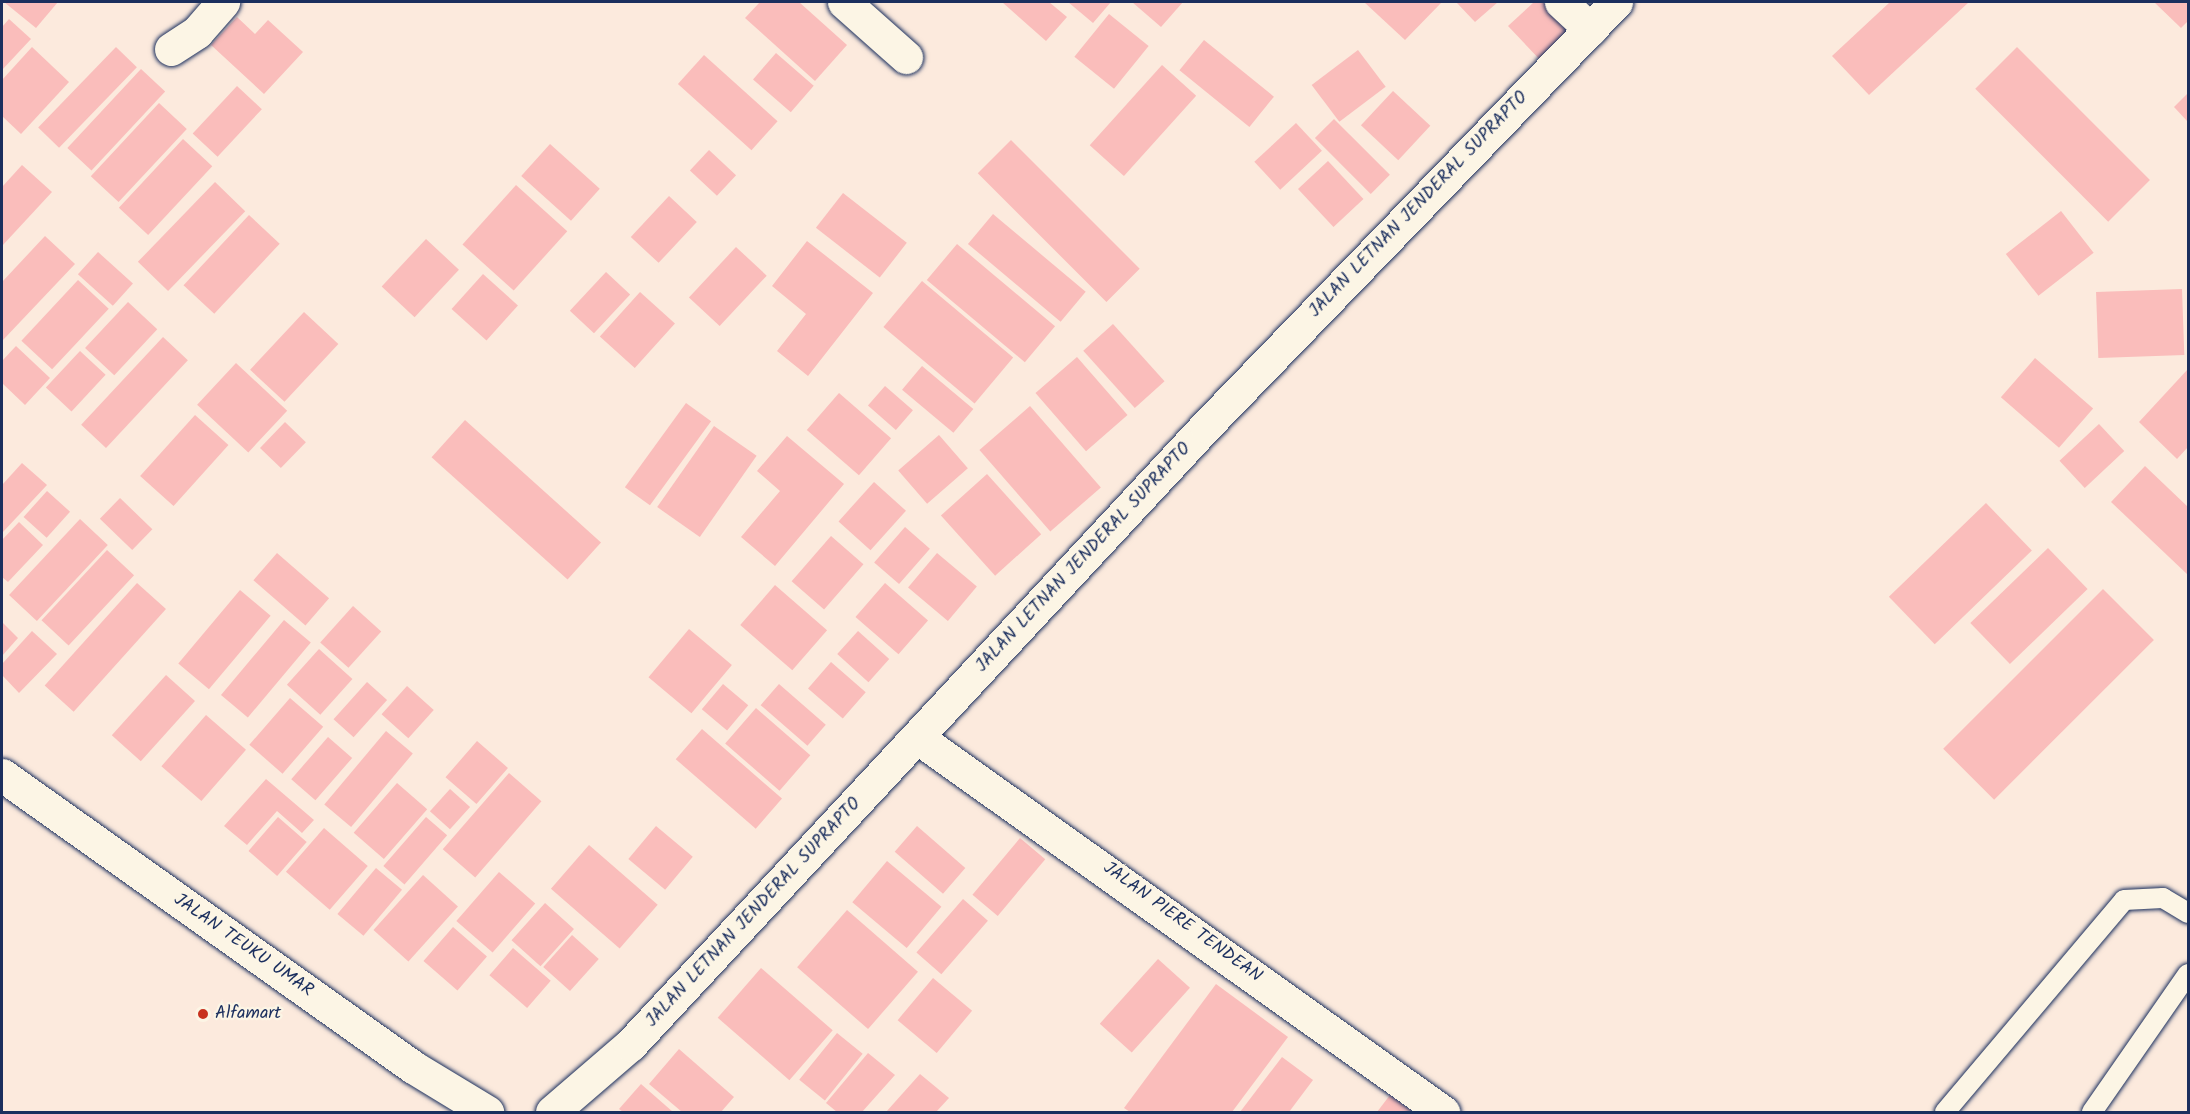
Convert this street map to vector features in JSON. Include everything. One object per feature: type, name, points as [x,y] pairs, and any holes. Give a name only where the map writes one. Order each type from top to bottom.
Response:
[{"type":"main road","points":[[171,49],[197,32],[224,2]]},
{"type":"main road","points":[[844,2],[906,57]]},
{"type":"main road","points":[[1562,2],[1590,29]]},
{"type":"main road","name":"JALAN LETNAN JENDERAL SUPRAPTO","points":[[552,1113],[630,1045],[1206,426],[1616,2]]},
{"type":"main road","name":"JALAN PIERE TENDEAN","points":[[918,738],[1443,1113]]},
{"type":"main road","name":"JALAN TEUKU UMAR","points":[[2,775],[413,1067],[487,1113]]},
{"type":"lane","points":[[1945,1113],[2124,900],[2163,898],[2188,913]]},
{"type":"lane","points":[[2092,1113],[2188,974]]},
{"type":"building","points":[[4,2],[58,2],[36,28]]},
{"type":"building","points":[[760,2],[799,2],[847,45],[815,81],[745,18]]},
{"type":"building","points":[[1002,2],[1049,2],[1067,17],[1046,41]]},
{"type":"building","points":[[1068,2],[1111,2],[1093,23]]},
{"type":"building","points":[[1132,2],[1183,2],[1161,27]]},
{"type":"building","points":[[1364,2],[1442,2],[1405,40]]},
{"type":"building","points":[[1456,2],[1498,2],[1475,22]]},
{"type":"building","points":[[1534,2],[1543,2],[1573,33],[1542,62],[1508,26]]},
{"type":"building","points":[[1890,2],[1969,2],[1869,95],[1832,56]]},
{"type":"building","points":[[2154,2],[2188,2],[2188,21],[2181,28]]},
{"type":"building","points":[[1109,14],[1149,46],[1114,89],[1074,57]]},
{"type":"building","points":[[237,17],[255,34],[268,20],[303,52],[264,94],[211,45]]},
{"type":"building","points":[[9,19],[31,39],[2,70],[2,27]]},
{"type":"building","points":[[1204,40],[1274,97],[1249,127],[1179,70]]},
{"type":"building","points":[[32,47],[69,82],[21,134],[2,116],[2,80]]},
{"type":"building","points":[[116,47],[137,67],[59,148],[38,128]]},
{"type":"building","points":[[2017,47],[2150,180],[2108,222],[1975,89]]},
{"type":"building","points":[[1358,50],[1386,87],[1339,122],[1312,85]]},
{"type":"building","points":[[776,53],[814,86],[791,112],[753,79]]},
{"type":"building","points":[[704,55],[778,121],[751,150],[678,84]]},
{"type":"building","points":[[1162,65],[1196,96],[1124,176],[1090,145]]},
{"type":"building","points":[[141,69],[165,92],[91,170],[67,148]]},
{"type":"building","points":[[237,86],[262,109],[218,157],[193,134]]},
{"type":"building","points":[[1393,91],[1430,126],[1398,160],[1361,125]]},
{"type":"building","points":[[2188,93],[2188,122],[2174,107]]},
{"type":"building","points":[[159,103],[187,129],[119,202],[91,176]]},
{"type":"building","points":[[1334,119],[1390,175],[1371,194],[1315,138]]},
{"type":"building","points":[[1296,123],[1322,151],[1280,190],[1254,162]]},
{"type":"building","points":[[183,139],[212,166],[148,235],[119,208]]},
{"type":"building","points":[[1011,140],[1140,269],[1106,302],[978,173]]},
{"type":"building","points":[[550,144],[600,189],[571,221],[521,176]]},
{"type":"building","points":[[709,150],[736,175],[717,196],[690,170]]},
{"type":"building","points":[[1328,161],[1363,199],[1333,227],[1298,189]]},
{"type":"building","points":[[22,165],[52,192],[2,246],[2,187]]},
{"type":"building","points":[[215,182],[245,211],[168,291],[138,262]]},
{"type":"building","points":[[516,185],[567,231],[514,291],[462,244]]},
{"type":"building","points":[[843,193],[907,243],[880,278],[816,228]]},
{"type":"building","points":[[669,196],[697,222],[659,263],[631,237]]},
{"type":"building","points":[[2061,211],[2094,253],[2038,296],[2006,254]]},
{"type":"building","points":[[993,214],[1086,292],[1061,322],[968,244]]},
{"type":"building","points":[[249,215],[280,244],[214,314],[184,285]]},
{"type":"building","points":[[45,236],[75,264],[3,340],[2,282]]},
{"type":"building","points":[[426,239],[459,270],[415,317],[382,287]]},
{"type":"building","points":[[807,241],[873,293],[808,376],[777,351],[806,314],[772,286]]},
{"type":"building","points":[[957,244],[1055,326],[1025,362],[927,280]]},
{"type":"building","points":[[736,247],[767,276],[720,326],[689,297]]},
{"type":"building","points":[[98,252],[133,283],[113,306],[78,274]]},
{"type":"building","points":[[606,272],[630,295],[594,333],[570,311]]},
{"type":"building","points":[[483,274],[518,305],[486,340],[452,309]]},
{"type":"building","points":[[78,280],[109,309],[52,369],[21,341]]},
{"type":"building","points":[[922,281],[1013,357],[975,403],[883,327]]},
{"type":"building","points":[[2182,289],[2184,355],[2098,358],[2096,292]]},
{"type":"building","points":[[640,292],[675,323],[635,368],[600,337]]},
{"type":"building","points":[[128,302],[157,329],[114,375],[85,348]]},
{"type":"building","points":[[304,312],[338,344],[284,402],[250,370]]},
{"type":"building","points":[[1113,324],[1165,381],[1135,408],[1083,351]]},
{"type":"building","points":[[163,337],[188,360],[106,448],[81,425]]},
{"type":"building","points":[[16,346],[50,378],[25,405],[2,383],[2,361]]},
{"type":"building","points":[[80,351],[106,375],[71,411],[46,388]]},
{"type":"building","points":[[1077,357],[1128,415],[1086,451],[1035,393]]},
{"type":"building","points":[[2035,358],[2093,409],[2059,448],[2001,397]]},
{"type":"building","points":[[236,363],[287,411],[248,452],[197,405]]},
{"type":"building","points":[[922,366],[973,409],[953,433],[902,390]]},
{"type":"building","points":[[2188,369],[2188,447],[2177,459],[2139,422]]},
{"type":"building","points":[[885,386],[913,410],[896,430],[868,406]]},
{"type":"building","points":[[839,393],[891,438],[859,475],[807,430]]},
{"type":"building","points":[[686,403],[711,421],[650,505],[625,487]]},
{"type":"building","points":[[1030,406],[1101,488],[1050,531],[979,450]]},
{"type":"building","points":[[195,415],[228,445],[174,506],[140,476]]},
{"type":"building","points":[[465,420],[601,542],[568,580],[432,457]]},
{"type":"building","points":[[285,422],[306,442],[281,468],[260,448]]},
{"type":"building","points":[[2099,424],[2124,451],[2085,488],[2060,461]]},
{"type":"building","points":[[714,426],[757,456],[700,537],[657,507]]},
{"type":"building","points":[[939,435],[968,468],[927,504],[898,470]]},
{"type":"building","points":[[787,436],[844,484],[775,566],[741,537],[780,491],[757,471]]},
{"type":"building","points":[[22,463],[47,485],[2,533],[2,485]]},
{"type":"building","points":[[2145,466],[2188,507],[2188,575],[2111,502]]},
{"type":"building","points":[[987,474],[1041,534],[995,576],[941,515]]},
{"type":"building","points":[[874,482],[906,511],[870,550],[839,521]]},
{"type":"building","points":[[47,491],[70,512],[47,538],[24,517]]},
{"type":"building","points":[[120,498],[152,529],[132,550],[100,519]]},
{"type":"building","points":[[1986,503],[2032,550],[1935,644],[1889,597]]},
{"type":"building","points":[[80,519],[108,545],[37,621],[9,595]]},
{"type":"building","points":[[19,522],[43,545],[8,582],[2,577],[2,540]]},
{"type":"building","points":[[905,527],[930,549],[899,584],[874,562]]},
{"type":"building","points":[[831,536],[863,564],[824,609],[792,581]]},
{"type":"building","points":[[2048,548],[2088,589],[2010,664],[1970,623]]},
{"type":"building","points":[[107,550],[134,575],[69,645],[42,620]]},
{"type":"building","points":[[277,553],[329,598],[305,625],[253,580]]},
{"type":"building","points":[[937,553],[977,586],[948,621],[908,587]]},
{"type":"building","points":[[137,583],[166,609],[74,712],[45,686]]},
{"type":"building","points":[[885,583],[928,620],[898,654],[855,617]]},
{"type":"building","points":[[775,585],[827,630],[792,670],[740,625]]},
{"type":"building","points":[[2103,589],[2154,640],[1994,800],[1943,749]]},
{"type":"building","points":[[240,590],[271,616],[209,689],[178,664]]},
{"type":"building","points":[[353,606],[381,631],[348,668],[320,642]]},
{"type":"building","points":[[284,620],[311,642],[248,718],[221,695]]},
{"type":"building","points":[[2,622],[18,638],[2,656]]},
{"type":"building","points":[[689,629],[732,665],[691,713],[649,677]]},
{"type":"building","points":[[32,631],[57,654],[19,693],[2,675],[2,664]]},
{"type":"building","points":[[858,631],[889,659],[868,682],[837,654]]},
{"type":"building","points":[[319,649],[352,679],[320,715],[287,685]]},
{"type":"building","points":[[831,662],[866,692],[843,719],[808,688]]},
{"type":"building","points":[[166,675],[195,701],[141,761],[112,735]]},
{"type":"building","points":[[367,682],[387,700],[354,737],[334,719]]},
{"type":"building","points":[[723,684],[748,705],[727,730],[702,709]]},
{"type":"building","points":[[779,684],[826,725],[807,746],[761,705]]},
{"type":"building","points":[[407,686],[434,710],[408,738],[382,714]]},
{"type":"building","points":[[290,698],[323,727],[283,774],[249,745]]},
{"type":"building","points":[[756,708],[810,755],[780,791],[725,743]]},
{"type":"building","points":[[206,715],[246,750],[201,801],[161,766]]},
{"type":"building","points":[[702,729],[782,799],[756,829],[676,759]]},
{"type":"building","points":[[386,731],[413,753],[351,827],[324,805]]},
{"type":"building","points":[[328,737],[352,758],[315,800],[291,779]]},
{"type":"building","points":[[477,741],[508,768],[476,804],[446,777]]},
{"type":"building","points":[[509,773],[541,801],[475,877],[443,849]]},
{"type":"building","points":[[266,779],[314,820],[302,833],[277,811],[247,845],[224,826]]},
{"type":"building","points":[[397,783],[427,809],[384,859],[354,833]]},
{"type":"building","points":[[450,789],[470,807],[450,829],[430,811]]},
{"type":"building","points":[[278,817],[307,842],[277,876],[248,851]]},
{"type":"building","points":[[426,817],[447,835],[404,884],[383,866]]},
{"type":"building","points":[[656,826],[693,857],[665,890],[628,859]]},
{"type":"building","points":[[917,826],[965,868],[943,894],[895,852]]},
{"type":"building","points":[[324,828],[368,866],[330,910],[286,872]]},
{"type":"building","points":[[1020,838],[1045,859],[998,916],[972,895]]},
{"type":"building","points":[[589,845],[658,905],[620,948],[551,889]]},
{"type":"building","points":[[887,861],[941,907],[907,948],[852,902]]},
{"type":"building","points":[[376,868],[402,890],[363,936],[337,914]]},
{"type":"building","points":[[499,872],[535,903],[493,953],[456,921]]},
{"type":"building","points":[[423,875],[458,906],[408,961],[373,930]]},
{"type":"building","points":[[963,899],[988,921],[941,974],[916,953]]},
{"type":"building","points":[[545,903],[574,929],[541,966],[512,940]]},
{"type":"building","points":[[847,910],[918,972],[868,1029],[797,967]]},
{"type":"building","points":[[453,927],[487,957],[457,990],[423,961]]},
{"type":"building","points":[[572,935],[599,959],[570,991],[543,967]]},
{"type":"building","points":[[513,948],[551,981],[527,1008],[489,975]]},
{"type":"building","points":[[1158,959],[1190,988],[1132,1052],[1100,1024]]},
{"type":"building","points":[[761,968],[833,1030],[789,1080],[718,1018]]},
{"type":"building","points":[[933,978],[972,1011],[937,1053],[898,1020]]},
{"type":"building","points":[[1216,984],[1288,1037],[1232,1112],[1130,1112],[1124,1108]]},
{"type":"building","points":[[837,1033],[863,1054],[825,1100],[799,1080]]},
{"type":"building","points":[[679,1049],[734,1097],[721,1112],[682,1112],[649,1084]]},
{"type":"building","points":[[868,1053],[895,1075],[862,1112],[837,1112],[826,1103]]},
{"type":"building","points":[[1282,1057],[1313,1080],[1289,1112],[1240,1112]]},
{"type":"building","points":[[920,1074],[949,1098],[936,1112],[886,1112]]},
{"type":"building","points":[[641,1084],[673,1112],[623,1112],[619,1109]]},
{"type":"building","points":[[1390,1095],[1413,1112],[1377,1112]]},
{"type":"place","name":"Alfamart","points":[[203,1014]]}]
